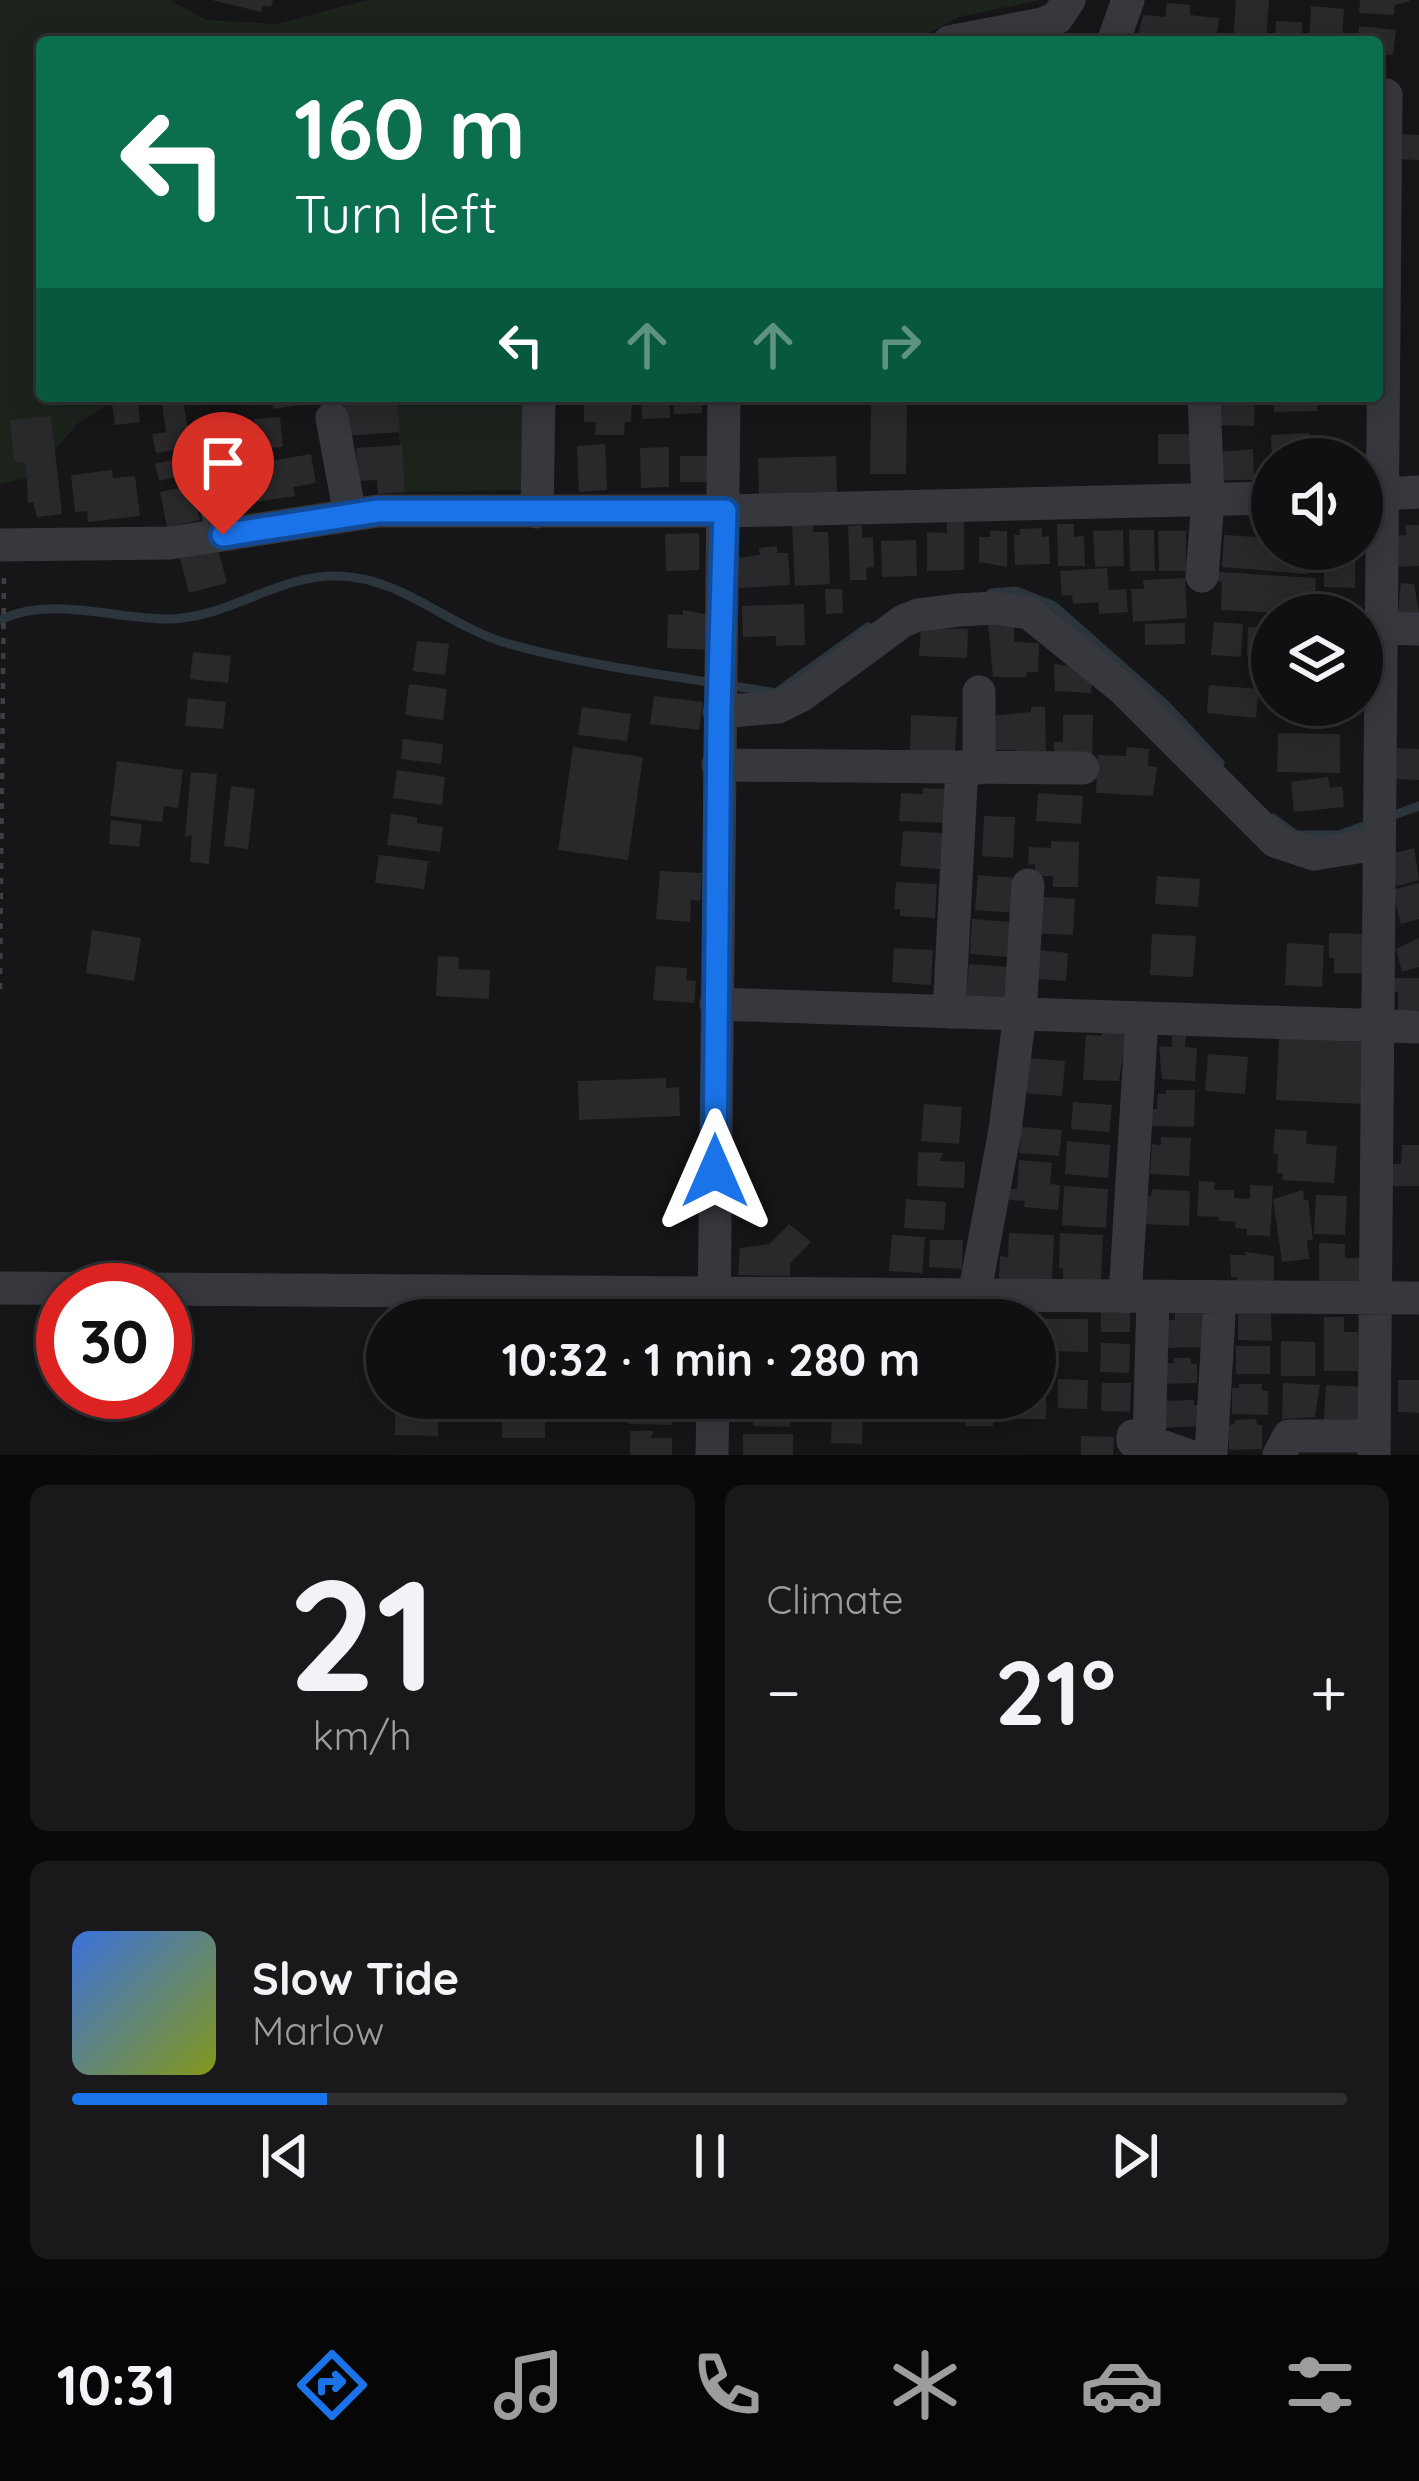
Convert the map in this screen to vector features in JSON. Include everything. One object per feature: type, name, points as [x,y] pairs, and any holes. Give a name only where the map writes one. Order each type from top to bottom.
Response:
[{"type":"street","points":[[980,36],[1057,18],[1069,0]]},
{"type":"street","points":[[1115,36],[1128,0]]},
{"type":"street","points":[[1383,287],[1394,96]]},
{"type":"street","points":[[537,512],[539,402]]},
{"type":"street","points":[[714,1299],[724,402]]},
{"type":"street","points":[[1202,576],[1208,500],[1204,402]]},
{"type":"street","points":[[1374,438],[1376,402]]},
{"type":"street","points":[[332,418],[350,515]]},
{"type":"street","points":[[201,443],[223,535]]},
{"type":"street","points":[[1383,494],[1419,492]]},
{"type":"street","points":[[0,545],[170,544],[378,511],[725,511],[1251,499]]},
{"type":"street","points":[[719,707],[747,712],[790,701],[883,634],[918,615],[994,608],[1028,614],[1123,688],[1275,841],[1314,854],[1377,827]]},
{"type":"street","points":[[1383,628],[1419,629]]},
{"type":"street","points":[[950,1012],[979,692]]},
{"type":"street","points":[[1279,1455],[1289,1436],[1374,1445],[1379,1026],[1372,726]]},
{"type":"street","points":[[718,765],[1083,768]]},
{"type":"street","points":[[974,1296],[1005,1130],[1020,1014],[1028,885]]},
{"type":"street","points":[[716,1004],[1419,1027]]},
{"type":"street","points":[[1142,1018],[1140,1448],[1187,1455]]},
{"type":"street","points":[[0,1288],[306,1288],[530,1299]]},
{"type":"street","points":[[1056,1305],[1139,1297],[1419,1298]]},
{"type":"street","points":[[1211,1455],[1220,1297]]},
{"type":"street","points":[[909,1299],[988,1299]]},
{"type":"street","points":[[712,1455],[713,1419]]},
{"type":"path","points":[[0,989],[4,599]]},
{"type":"shaded area","points":[[0,0],[170,0],[206,20],[276,24],[368,0],[1041,0],[959,17],[923,36],[36,36],[36,402],[112,402],[78,423],[32,477],[0,484]]},
{"type":"shaded area","points":[[396,402],[529,402],[528,490],[405,492]]},
{"type":"building","points":[[212,0],[273,0],[261,12]]},
{"type":"building","points":[[1236,0],[1269,0],[1266,36],[1233,36]]},
{"type":"building","points":[[1360,0],[1410,1],[1395,5],[1394,15],[1359,13]]},
{"type":"building","points":[[1167,3],[1190,5],[1190,15],[1219,18],[1217,36],[1138,36],[1143,15],[1165,17]]},
{"type":"building","points":[[1311,6],[1344,9],[1342,36],[1309,36]]},
{"type":"building","points":[[1276,21],[1302,22],[1302,36],[1275,36]]},
{"type":"building","points":[[1359,26],[1396,30],[1393,55],[1383,54],[1383,36],[1358,36]]},
{"type":"building","points":[[1396,134],[1419,135],[1419,160],[1395,159]]},
{"type":"building","points":[[112,402],[138,402],[140,422],[115,425]]},
{"type":"building","points":[[183,402],[186,448],[156,453],[152,434],[166,432],[162,405]]},
{"type":"building","points":[[272,402],[312,402],[312,403],[273,409]]},
{"type":"building","points":[[397,402],[400,432],[347,436],[344,403]]},
{"type":"building","points":[[584,402],[632,402],[631,422],[625,422],[624,435],[595,435],[596,422],[584,422]]},
{"type":"building","points":[[641,402],[669,402],[670,418],[642,419]]},
{"type":"building","points":[[673,402],[702,402],[702,413],[674,414]]},
{"type":"building","points":[[871,402],[907,402],[906,474],[870,474]]},
{"type":"building","points":[[1215,402],[1255,402],[1254,426],[1219,425]]},
{"type":"building","points":[[1273,402],[1317,402],[1318,411],[1274,412]]},
{"type":"building","points":[[51,416],[62,514],[37,517],[33,502],[28,503],[26,463],[14,461],[10,420]]},
{"type":"building","points":[[280,417],[283,447],[256,449],[254,419]]},
{"type":"building","points":[[1310,433],[1310,438],[1271,438]]},
{"type":"building","points":[[1158,434],[1193,434],[1193,464],[1158,464]]},
{"type":"building","points":[[605,444],[607,490],[579,492],[577,446]]},
{"type":"building","points":[[402,445],[405,492],[378,494],[377,480],[359,481],[356,448]]},
{"type":"building","points":[[669,447],[669,487],[641,488],[640,448]]},
{"type":"building","points":[[1251,449],[1251,480],[1218,480],[1217,452]]},
{"type":"building","points":[[311,454],[316,483],[293,487],[295,496],[240,504],[239,495],[228,497],[223,469]]},
{"type":"building","points":[[189,456],[193,473],[159,481],[155,464]]},
{"type":"building","points":[[680,456],[708,456],[708,482],[680,482]]},
{"type":"building","points":[[836,456],[837,492],[759,494],[758,458]]},
{"type":"building","points":[[112,470],[113,478],[135,476],[140,516],[88,522],[87,511],[75,512],[71,475]]},
{"type":"building","points":[[193,485],[200,520],[167,527],[160,492]]},
{"type":"building","points":[[947,522],[964,522],[964,570],[927,571],[927,532],[947,533]]},
{"type":"building","points":[[1057,524],[1074,524],[1074,537],[1084,536],[1085,566],[1058,566]]},
{"type":"building","points":[[813,525],[813,532],[828,532],[830,584],[795,586],[792,526]]},
{"type":"building","points":[[862,525],[862,538],[873,537],[874,567],[866,568],[867,580],[850,580],[848,526]]},
{"type":"building","points":[[1405,525],[1419,525],[1419,566],[1391,567],[1391,536],[1406,535]]},
{"type":"building","points":[[1042,528],[1042,537],[1049,536],[1050,564],[1015,565],[1014,535],[1020,535],[1020,529]]},
{"type":"building","points":[[1123,530],[1124,566],[1095,567],[1093,531]]},
{"type":"building","points":[[1129,530],[1154,530],[1155,571],[1130,571]]},
{"type":"building","points":[[990,531],[1007,531],[1007,567],[979,562],[979,537],[990,537]]},
{"type":"building","points":[[1158,531],[1186,531],[1186,571],[1159,571]]},
{"type":"building","points":[[699,533],[699,570],[666,571],[665,534]]},
{"type":"building","points":[[1224,535],[1251,537],[1251,569],[1222,567]]},
{"type":"building","points":[[916,540],[917,576],[882,577],[881,541]]},
{"type":"building","points":[[777,546],[777,553],[788,553],[790,585],[739,588],[737,558],[760,555],[759,548]]},
{"type":"building","points":[[218,549],[227,583],[189,593],[180,558]]},
{"type":"building","points":[[1107,568],[1109,590],[1126,589],[1128,612],[1099,614],[1098,602],[1073,604],[1072,595],[1062,596],[1060,571]]},
{"type":"building","points":[[1259,570],[1308,570],[1308,574]]},
{"type":"building","points":[[1324,570],[1355,570],[1355,588],[1324,587]]},
{"type":"building","points":[[1218,572],[1316,578],[1315,592],[1325,594],[1251,594],[1251,611],[1221,610],[1222,582]]},
{"type":"building","points":[[1185,578],[1187,618],[1133,622],[1131,589],[1144,589],[1143,580]]},
{"type":"building","points":[[1401,583],[1414,584],[1419,613],[1398,612]]},
{"type":"building","points":[[825,589],[842,589],[843,613],[826,614]]},
{"type":"building","points":[[804,604],[805,645],[776,646],[776,636],[743,637],[742,606]]},
{"type":"building","points":[[683,610],[711,615],[710,650],[667,648],[668,614],[683,615]]},
{"type":"building","points":[[1214,622],[1243,624],[1241,657],[1211,655]]},
{"type":"building","points":[[1185,623],[1185,644],[1145,645],[1145,624]]},
{"type":"building","points":[[988,624],[1014,625],[1014,642],[1039,643],[1038,672],[1027,672],[1026,677],[993,677]]},
{"type":"building","points":[[1248,627],[1251,627],[1251,656],[1247,656]]},
{"type":"building","points":[[921,628],[968,629],[967,658],[919,656]]},
{"type":"building","points":[[417,641],[449,644],[445,675],[413,671]]},
{"type":"building","points":[[193,652],[231,656],[228,683],[190,679]]},
{"type":"building","points":[[1054,664],[1081,667],[1092,677],[1091,693],[1055,691]]},
{"type":"building","points":[[409,684],[447,689],[443,720],[405,715]]},
{"type":"building","points":[[1209,685],[1251,688],[1251,717],[1207,713]]},
{"type":"building","points":[[654,696],[703,702],[699,730],[650,724]]},
{"type":"building","points":[[188,698],[226,702],[223,729],[185,726]]},
{"type":"building","points":[[582,707],[631,714],[627,741],[578,735]]},
{"type":"building","points":[[1031,707],[1045,707],[1046,756],[993,750],[992,716],[1031,712]]},
{"type":"building","points":[[911,715],[957,717],[955,752],[910,750]]},
{"type":"building","points":[[1063,715],[1093,715],[1092,758],[1054,758],[1054,742],[1063,742]]},
{"type":"building","points":[[1278,733],[1340,734],[1340,773],[1277,772]]},
{"type":"building","points":[[403,739],[443,744],[441,764],[401,759]]},
{"type":"building","points":[[573,747],[643,757],[628,860],[558,850]]},
{"type":"building","points":[[1127,747],[1149,749],[1148,766],[1157,767],[1153,796],[1096,793],[1098,755],[1126,756]]},
{"type":"building","points":[[1388,748],[1419,749],[1419,780],[1387,779]]},
{"type":"building","points":[[117,761],[183,770],[178,808],[164,806],[162,822],[110,816]]},
{"type":"building","points":[[397,770],[445,777],[442,805],[393,798]]},
{"type":"building","points":[[191,772],[217,774],[209,864],[190,862],[192,835],[185,837]]},
{"type":"building","points":[[1328,777],[1330,788],[1342,786],[1344,807],[1294,812],[1291,782]]},
{"type":"building","points":[[231,786],[255,789],[248,849],[224,846]]},
{"type":"building","points":[[923,788],[948,789],[946,823],[899,821],[901,793],[923,794]]},
{"type":"building","points":[[1038,793],[1083,796],[1081,824],[1036,821]]},
{"type":"building","points":[[391,814],[443,827],[440,852],[387,845]]},
{"type":"building","points":[[984,816],[1015,817],[1013,858],[982,856]]},
{"type":"building","points":[[111,820],[142,824],[139,847],[109,844]]},
{"type":"building","points":[[903,831],[943,833],[940,869],[900,866]]},
{"type":"building","points":[[1051,841],[1079,842],[1078,887],[1053,887],[1053,876],[1035,876],[1035,864],[1028,865],[1029,847],[1051,848]]},
{"type":"building","points":[[1414,848],[1419,880],[1397,886],[1388,855]]},
{"type":"building","points":[[379,855],[428,861],[424,889],[375,883]]},
{"type":"building","points":[[660,871],[702,873],[700,901],[691,900],[690,922],[656,919]]},
{"type":"building","points":[[978,875],[1017,878],[1014,913],[975,910]]},
{"type":"building","points":[[1157,876],[1200,879],[1198,907],[1155,904]]},
{"type":"building","points":[[896,882],[937,884],[935,918],[900,916],[900,909],[894,909]]},
{"type":"building","points":[[1419,883],[1419,919],[1401,924],[1392,890]]},
{"type":"building","points":[[1032,896],[1075,899],[1073,935],[1030,933]]},
{"type":"building","points":[[972,919],[1011,922],[1008,957],[970,954]]},
{"type":"building","points":[[92,930],[141,938],[134,981],[86,973]]},
{"type":"building","points":[[1329,933],[1366,934],[1366,973],[1334,973]]},
{"type":"building","points":[[1152,934],[1196,936],[1193,977],[1150,975]]},
{"type":"building","points":[[1419,938],[1419,967],[1402,972],[1396,949]]},
{"type":"building","points":[[1287,943],[1324,945],[1322,987],[1285,985]]},
{"type":"building","points":[[894,948],[933,950],[931,985],[892,982]]},
{"type":"building","points":[[1029,949],[1068,953],[1066,981],[1026,978]]},
{"type":"building","points":[[438,956],[459,957],[458,969],[490,970],[489,999],[436,996]]},
{"type":"building","points":[[969,964],[1008,967],[1005,1002],[966,999]]},
{"type":"building","points":[[656,966],[687,968],[686,980],[696,981],[694,1003],[653,1000]]},
{"type":"building","points":[[1388,978],[1419,978],[1419,1010],[1398,1010],[1398,992],[1388,992]]},
{"type":"building","points":[[1102,1029],[1127,1030],[1119,1081],[1083,1080],[1086,1035],[1102,1036]]},
{"type":"building","points":[[1172,1036],[1186,1036],[1185,1047],[1197,1048],[1195,1081],[1162,1079],[1159,1046],[1172,1047]]},
{"type":"building","points":[[1279,1038],[1361,1042],[1363,1104],[1276,1100]]},
{"type":"building","points":[[1208,1054],[1248,1057],[1245,1094],[1205,1091]]},
{"type":"building","points":[[1026,1058],[1065,1061],[1062,1096],[1023,1093]]},
{"type":"building","points":[[666,1078],[666,1088],[679,1087],[680,1116],[579,1120],[578,1081]]},
{"type":"building","points":[[1195,1090],[1194,1127],[1151,1126],[1151,1109],[1157,1109],[1158,1094]]},
{"type":"building","points":[[1073,1102],[1112,1105],[1109,1132],[1071,1129]]},
{"type":"building","points":[[924,1104],[962,1107],[959,1144],[921,1141]]},
{"type":"building","points":[[1021,1127],[1062,1130],[1059,1156],[1019,1153]]},
{"type":"building","points":[[1275,1129],[1307,1131],[1306,1144],[1337,1146],[1334,1183],[1282,1180],[1283,1173],[1277,1173],[1278,1154],[1273,1153]]},
{"type":"building","points":[[1161,1137],[1191,1138],[1189,1176],[1150,1174],[1152,1144],[1161,1145]]},
{"type":"building","points":[[1067,1141],[1110,1145],[1108,1178],[1065,1174]]},
{"type":"building","points":[[1402,1145],[1419,1145],[1419,1186],[1388,1186],[1388,1164],[1401,1164]]},
{"type":"building","points":[[918,1152],[943,1153],[940,1161],[965,1162],[964,1188],[917,1186]]},
{"type":"building","points":[[1019,1160],[1052,1163],[1050,1184],[1060,1185],[1058,1210],[1024,1207],[1025,1201],[1009,1200],[1010,1189],[1017,1189]]},
{"type":"building","points":[[1199,1181],[1215,1182],[1214,1190],[1234,1190],[1234,1198],[1250,1199],[1250,1185],[1273,1186],[1270,1236],[1247,1235],[1247,1229],[1235,1228],[1236,1222],[1197,1216]]},
{"type":"building","points":[[1064,1186],[1108,1189],[1106,1228],[1062,1225]]},
{"type":"building","points":[[1152,1189],[1190,1191],[1189,1226],[1143,1224],[1145,1196],[1151,1196]]},
{"type":"building","points":[[1303,1190],[1313,1240],[1307,1240],[1309,1259],[1282,1262],[1273,1199]]},
{"type":"building","points":[[1316,1195],[1347,1196],[1345,1235],[1314,1234]]},
{"type":"building","points":[[906,1199],[946,1202],[944,1230],[904,1228]]},
{"type":"building","points":[[789,1224],[811,1242],[790,1263],[790,1276],[738,1275],[740,1248],[769,1244]]},
{"type":"building","points":[[1009,1233],[1054,1235],[1052,1281],[999,1279],[1000,1256],[1008,1257]]},
{"type":"building","points":[[1060,1233],[1103,1235],[1101,1281],[1063,1279]]},
{"type":"building","points":[[892,1235],[925,1237],[922,1273],[889,1271]]},
{"type":"building","points":[[930,1240],[963,1240],[962,1269],[929,1267]]},
{"type":"building","points":[[1319,1243],[1345,1244],[1345,1258],[1361,1258],[1360,1282],[1319,1281]]},
{"type":"building","points":[[1230,1255],[1274,1256],[1274,1281],[1237,1282],[1237,1277],[1231,1277]]},
{"type":"building","points":[[1101,1303],[1130,1304],[1130,1332],[1101,1332]]},
{"type":"building","points":[[1202,1308],[1203,1347],[1164,1348],[1163,1320],[1175,1320],[1175,1309]]},
{"type":"building","points":[[1238,1313],[1271,1313],[1272,1341],[1238,1340]]},
{"type":"building","points":[[1324,1317],[1344,1317],[1344,1332],[1358,1332],[1358,1371],[1324,1371]]},
{"type":"building","points":[[1056,1319],[1088,1319],[1088,1352],[1056,1351]]},
{"type":"building","points":[[1281,1341],[1315,1342],[1315,1376],[1281,1376]]},
{"type":"building","points":[[1101,1343],[1130,1344],[1129,1373],[1100,1372]]},
{"type":"building","points":[[1236,1346],[1270,1346],[1270,1374],[1236,1374]]},
{"type":"building","points":[[1174,1358],[1191,1358],[1191,1364],[1197,1364],[1197,1383],[1164,1384],[1164,1363],[1174,1363]]},
{"type":"building","points":[[1058,1379],[1088,1380],[1087,1409],[1058,1408]]},
{"type":"building","points":[[1398,1380],[1419,1380],[1419,1413],[1398,1412]]},
{"type":"building","points":[[1102,1383],[1131,1383],[1130,1412],[1101,1411]]},
{"type":"building","points":[[1283,1383],[1320,1385],[1315,1417],[1282,1419]]},
{"type":"building","points":[[1262,1384],[1262,1391],[1268,1391],[1268,1415],[1232,1414],[1232,1388]]},
{"type":"building","points":[[1326,1385],[1366,1387],[1364,1422],[1324,1420]]},
{"type":"building","points":[[1194,1400],[1194,1405],[1201,1405],[1202,1426],[1161,1428],[1160,1401]]},
{"type":"building","points":[[395,1419],[438,1419],[438,1436],[395,1435]]},
{"type":"building","points":[[502,1419],[545,1419],[545,1438],[502,1438]]},
{"type":"building","points":[[628,1419],[672,1419],[672,1425],[628,1424]]},
{"type":"building","points":[[753,1419],[790,1419],[790,1427],[753,1426]]},
{"type":"building","points":[[832,1419],[863,1419],[862,1444],[831,1443]]},
{"type":"building","points":[[965,1419],[993,1419],[993,1426],[965,1426]]},
{"type":"building","points":[[1256,1419],[1262,1425],[1262,1449],[1229,1450],[1229,1425]]},
{"type":"building","points":[[630,1431],[654,1431],[651,1438],[672,1438],[672,1455],[630,1455]]},
{"type":"building","points":[[743,1434],[793,1434],[793,1455],[743,1455]]},
{"type":"building","points":[[1081,1436],[1114,1437],[1113,1455],[1081,1455]]},
{"type":"waterway","points":[[0,620],[41,609],[171,619],[214,611],[317,577],[361,578],[404,593],[506,643],[606,666],[776,693],[868,627]]},
{"type":"waterway","points":[[991,593],[1016,591],[1054,606],[1165,704],[1220,763]]},
{"type":"waterway","points":[[1273,818],[1296,835],[1339,835],[1419,806]]},
{"type":"route","points":[[223,535],[378,511],[725,511],[715,1171]]}]
